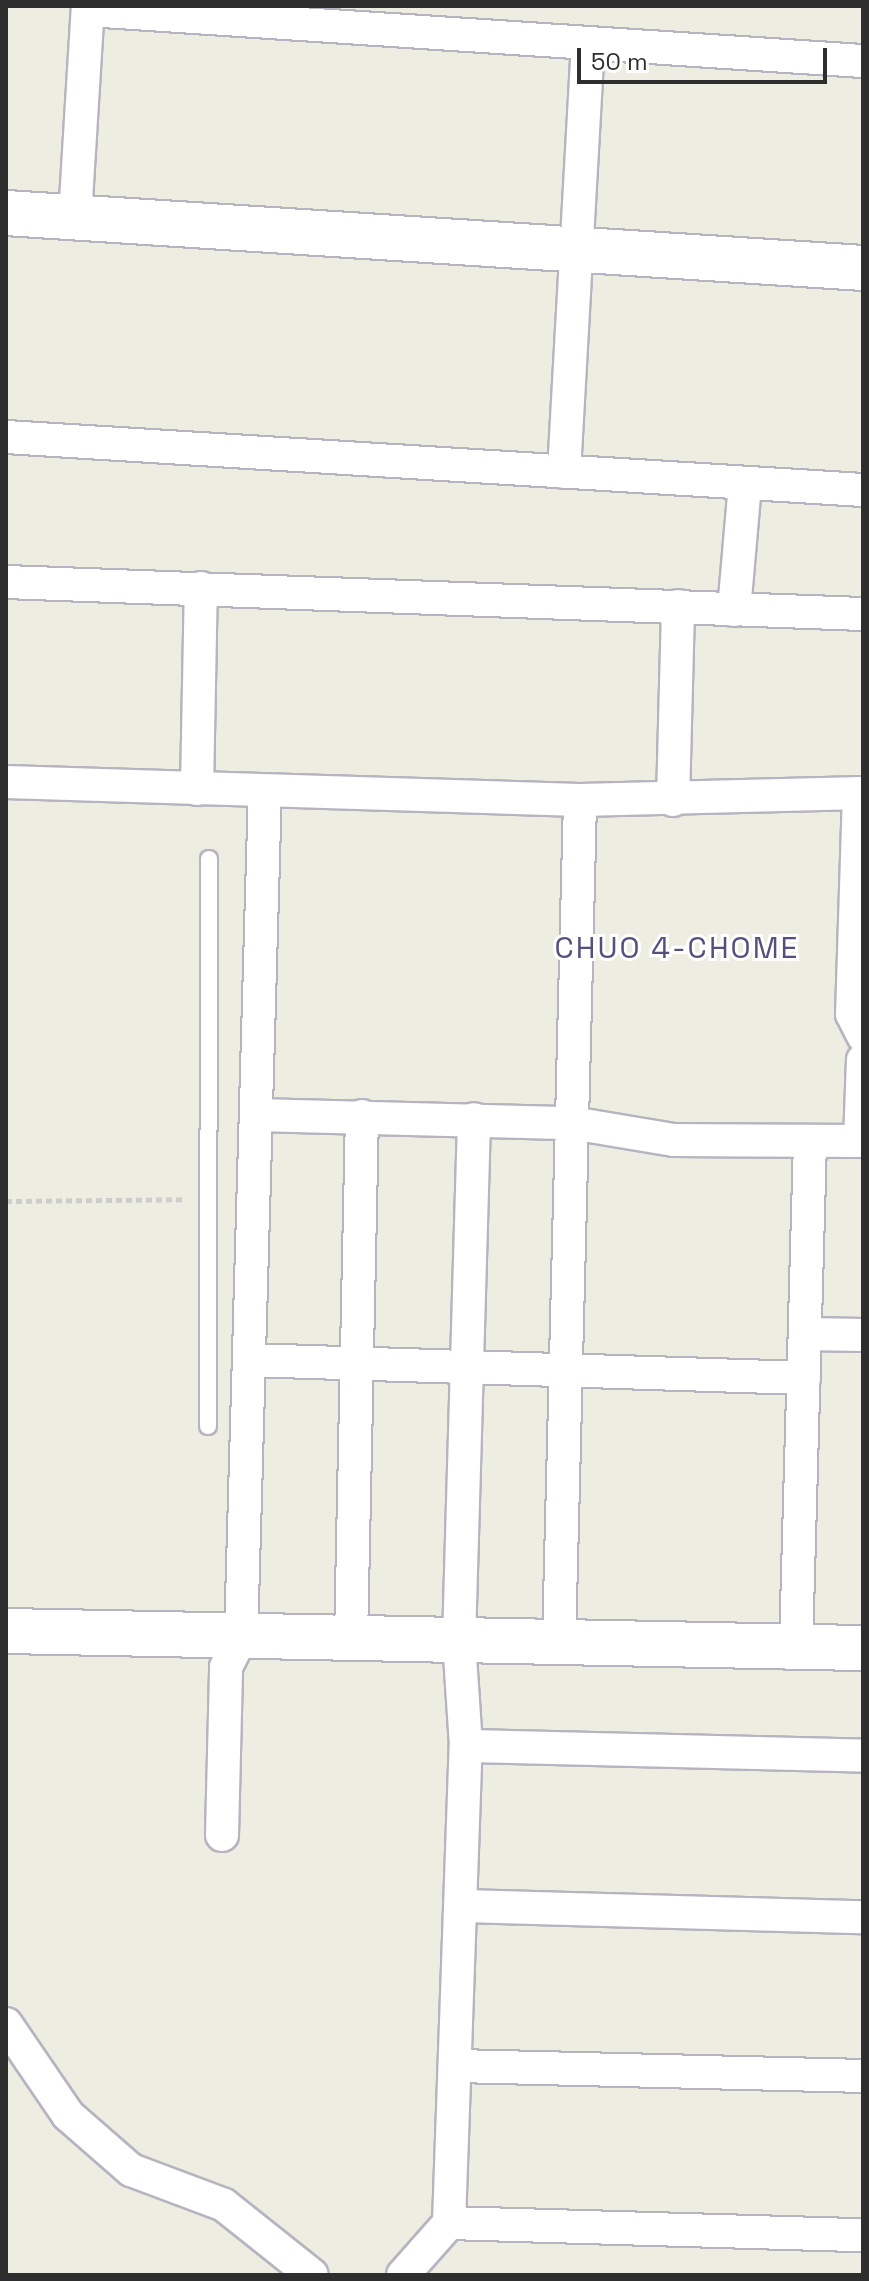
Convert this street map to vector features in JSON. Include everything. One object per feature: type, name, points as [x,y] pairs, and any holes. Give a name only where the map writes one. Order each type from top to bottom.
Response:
[{"type":"street","points":[[75,217],[88,8],[276,15],[588,44],[863,61]]},
{"type":"street","points":[[564,472],[588,44]]},
{"type":"street","points":[[6,213],[576,247],[863,268]]},
{"type":"street","points":[[6,437],[863,490]]},
{"type":"street","points":[[734,610],[745,483]]},
{"type":"street","points":[[6,582],[863,614]]},
{"type":"street","points":[[197,789],[201,588]]},
{"type":"street","points":[[673,800],[678,606]]},
{"type":"street","points":[[6,782],[580,800],[861,793],[852,1014],[863,1036]]},
{"type":"street","points":[[222,1835],[226,1667],[241,1637],[265,791]]},
{"type":"street","points":[[559,1642],[580,800]]},
{"type":"street","points":[[256,1115],[572,1123],[674,1140],[862,1141],[863,1060]]},
{"type":"street","points":[[351,1639],[362,1116]]},
{"type":"street","points":[[403,2275],[449,2223],[466,1746],[459,1641],[474,1119]]},
{"type":"street","points":[[796,1646],[810,1142]]},
{"type":"street","points":[[805,1334],[863,1335]]},
{"type":"street","points":[[249,1360],[804,1378]]},
{"type":"street","points":[[6,1631],[863,1648]]},
{"type":"street","points":[[466,1746],[863,1756]]},
{"type":"street","points":[[462,1906],[863,1917]]},
{"type":"street","points":[[6,2024],[68,2115],[131,2170],[224,2205],[312,2275]]},
{"type":"street","points":[[456,2066],[863,2076]]},
{"type":"street","points":[[449,2223],[863,2235]]},
{"type":"lane","points":[[208,1426],[209,859]]},
{"type":"path","points":[[6,1201],[208,1199]]},
{"type":"district","name":"CHUO 4-CHOME","points":[[677,948]]}]
